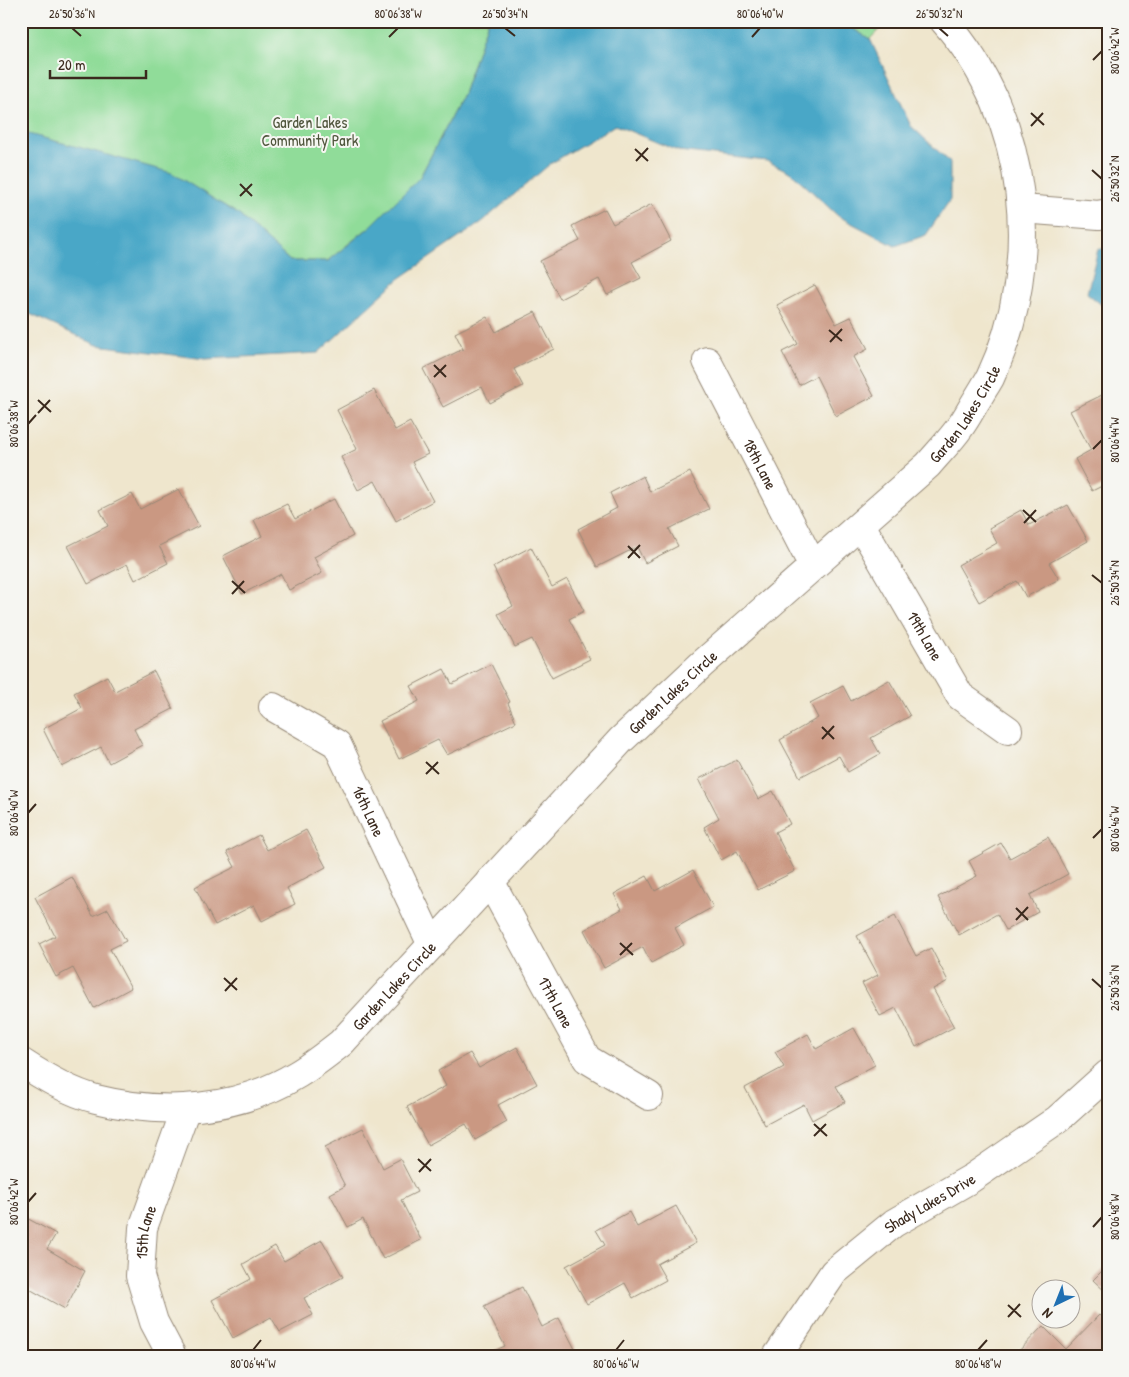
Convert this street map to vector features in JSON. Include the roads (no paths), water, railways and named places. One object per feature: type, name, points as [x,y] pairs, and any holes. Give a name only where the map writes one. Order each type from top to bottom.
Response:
[{"type":"street","name":"Garden Lakes Circle","points":[[21,1062],[64,1087],[95,1098],[149,1108],[186,1108],[204,1107],[247,1097],[288,1079],[320,1060],[341,1043],[621,740],[701,665],[928,465],[960,427],[989,379],[1008,333],[1021,266],[1022,209],[1016,167],[1002,119],[982,74],[944,21]]},
{"type":"street","points":[[1022,209],[1099,215],[1108,213]]},
{"type":"street","name":"18th Lane","points":[[707,361],[813,566]]},
{"type":"street","name":"19th Lane","points":[[861,525],[960,696],[1008,730]]},
{"type":"street","name":"16th Lane","points":[[273,706],[337,744],[432,945]]},
{"type":"street","name":"17th Lane","points":[[490,881],[587,1059],[649,1096]]},
{"type":"street","name":"Shady Lakes Drive","points":[[777,1356],[834,1272],[894,1223],[972,1178],[1058,1119],[1108,1074]]},
{"type":"street","name":"15th Lane","points":[[172,1356],[154,1322],[140,1276],[143,1228],[186,1108]]},
{"type":"water","points":[[488,21],[840,21],[870,39],[911,126],[950,162],[950,200],[926,235],[895,246],[838,216],[792,173],[767,161],[678,151],[615,125],[550,164],[482,222],[399,279],[318,353],[205,359],[97,345],[21,310],[21,132],[172,173],[238,214],[290,261],[328,261],[371,226],[420,177],[463,94]]},
{"type":"water","points":[[1108,248],[1108,310],[1087,293],[1098,249]]},
{"type":"park label","name":"Garden Lakes Community Park","points":[[310,131]]}]
